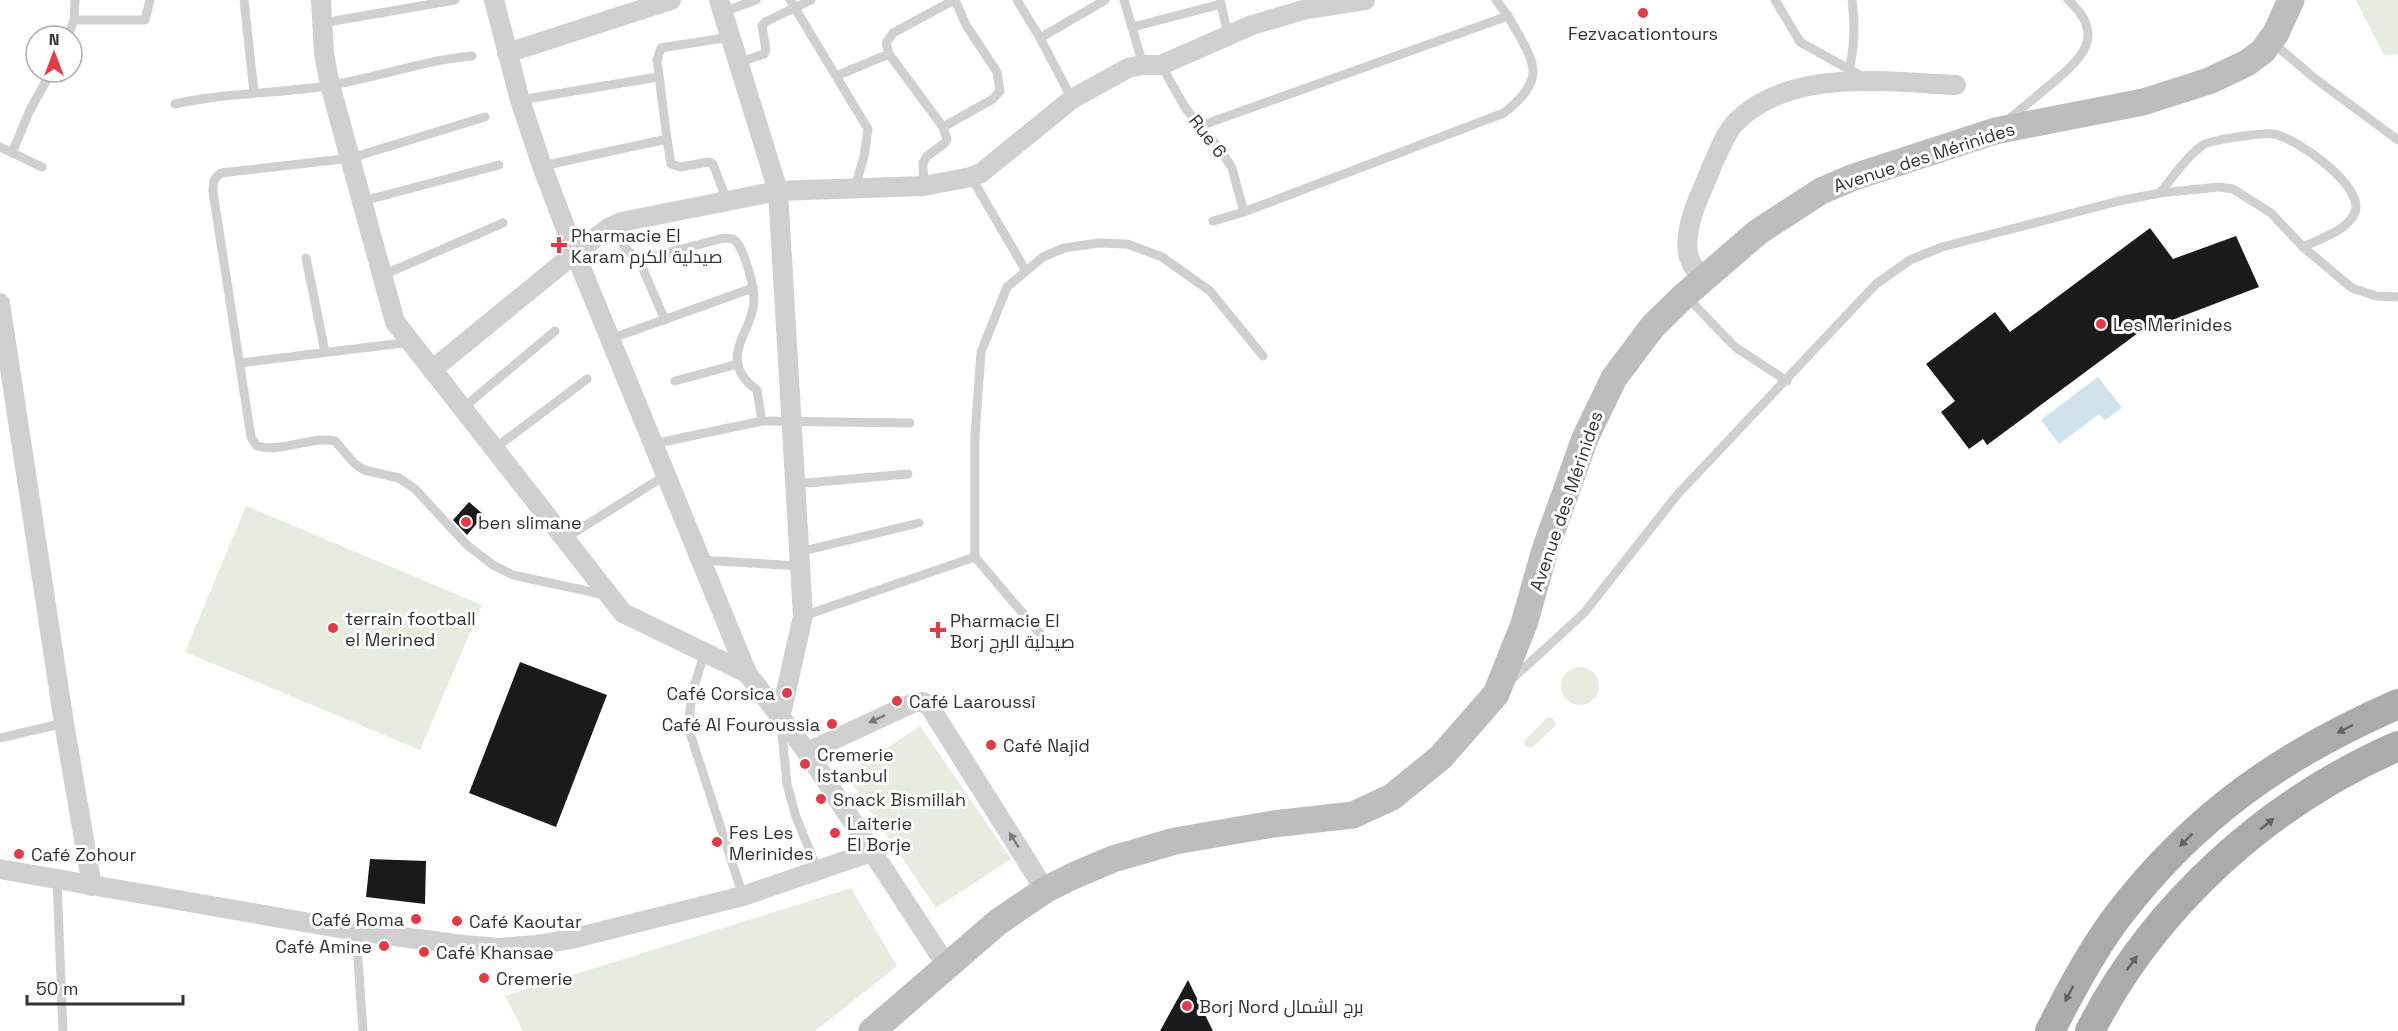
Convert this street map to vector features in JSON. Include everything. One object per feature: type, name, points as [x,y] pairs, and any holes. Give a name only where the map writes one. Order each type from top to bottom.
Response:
[{"type":"main road","name":"Avenue des Mérinides","points":[[872,1031],[998,922],[1045,890],[1113,859],[1175,841],[1273,824],[1343,818],[1371,808],[1392,797],[1441,757],[1496,694],[1524,624],[1545,550],[1592,422],[1614,378],[1653,326],[1758,232],[1821,191],[1854,177],[1995,131],[2143,102],[2196,86],[2247,63],[2263,51],[2287,12],[2291,0]]},
{"type":"main road","points":[[2050,1031],[2073,986],[2116,918],[2163,862],[2201,825],[2239,793],[2296,755],[2398,704]]},
{"type":"main road","points":[[2090,1031],[2122,978],[2156,931],[2181,900],[2222,862],[2266,824],[2308,793],[2398,746]]},
{"type":"street","points":[[321,0],[324,54],[330,86],[395,322],[622,613],[747,673]]},
{"type":"street","points":[[494,0],[520,100],[542,166],[575,253],[747,673],[807,752],[947,966]]},
{"type":"street","points":[[507,53],[671,0]]},
{"type":"street","points":[[432,370],[610,226],[778,191],[924,186],[971,177],[981,173],[1072,99],[1128,68],[1152,65],[1306,4],[1365,0]]},
{"type":"street","points":[[721,6],[778,191],[803,616],[780,718]]},
{"type":"street","points":[[1694,287],[1689,254],[1693,211],[1715,159],[1734,125],[1762,103],[1806,85],[1871,81],[1956,86]]},
{"type":"street","points":[[0,303],[5,360],[92,886]]},
{"type":"street","points":[[807,752],[915,702],[923,702],[930,706],[1045,890]]},
{"type":"street","points":[[0,869],[356,931],[498,948],[571,939],[743,896],[872,852]]},
{"type":"lane","points":[[72,24],[75,0]]},
{"type":"lane","points":[[74,20],[145,20],[150,0]]},
{"type":"lane","points":[[244,0],[254,92]]},
{"type":"lane","points":[[322,23],[454,0]]},
{"type":"lane","points":[[721,6],[756,0]]},
{"type":"lane","points":[[738,63],[764,54],[766,43],[762,26],[793,4],[811,0]]},
{"type":"lane","points":[[924,186],[923,163],[927,156],[947,139],[943,127],[889,54],[886,43],[889,37],[954,0],[966,25],[997,72],[999,91],[993,99],[943,127]]},
{"type":"lane","points":[[1017,0],[1072,99]]},
{"type":"lane","points":[[1040,38],[1105,0]]},
{"type":"lane","name":"Rue 6","points":[[1124,0],[1133,27],[1152,65],[1220,149],[1232,168],[1244,212]]},
{"type":"lane","points":[[1213,221],[1244,212],[1504,113],[1527,93],[1534,70],[1532,61],[1508,16],[1496,0]]},
{"type":"lane","points":[[1775,0],[1800,42],[1871,81]]},
{"type":"lane","points":[[1849,70],[1856,28],[1851,0]]},
{"type":"lane","points":[[1995,131],[2078,62],[2087,46],[2088,35],[2085,22],[2078,9],[2068,0]]},
{"type":"lane","points":[[1133,27],[1220,2],[1228,34]]},
{"type":"lane","points":[[793,4],[868,129],[864,157],[854,190]]},
{"type":"lane","points":[[1200,126],[1508,16]]},
{"type":"lane","points":[[727,201],[713,164],[710,162],[680,167],[671,164],[657,60],[661,48],[730,37]]},
{"type":"lane","points":[[2271,41],[2295,59],[2313,77],[2398,140]]},
{"type":"lane","points":[[836,76],[889,54]]},
{"type":"lane","points":[[175,104],[254,92],[330,86],[442,60],[472,56]]},
{"type":"lane","points":[[520,100],[658,77]]},
{"type":"lane","points":[[12,153],[29,112],[44,84]]},
{"type":"lane","points":[[485,117],[351,158],[221,173],[216,176],[213,192],[251,437],[257,446],[269,449],[325,439],[335,441],[354,464],[364,470],[399,478],[415,489],[460,538],[493,566],[513,575],[609,596]]},
{"type":"lane","points":[[2160,193],[2184,163],[2204,144],[2232,137],[2274,134],[2313,152],[2344,182],[2355,201],[2355,212],[2340,230],[2303,247]]},
{"type":"lane","points":[[542,166],[667,139]]},
{"type":"lane","points":[[0,147],[42,167]]},
{"type":"lane","points":[[363,201],[499,165]]},
{"type":"lane","points":[[971,177],[1026,271]]},
{"type":"lane","points":[[1496,694],[1584,613],[1677,495],[1876,284],[1910,260],[1942,247],[2119,201],[2160,193],[2218,187],[2234,189],[2271,213],[2303,247],[2352,288],[2376,296],[2398,297]]},
{"type":"lane","points":[[383,275],[503,223]]},
{"type":"lane","points":[[610,226],[627,250],[639,260],[665,320]]},
{"type":"lane","points":[[639,260],[724,238],[732,239],[743,253],[753,288],[753,308],[738,346],[738,363],[747,385],[757,390],[762,421]]},
{"type":"lane","points":[[1043,637],[975,557],[975,435],[981,352],[1007,287],[1043,257],[1064,248],[1098,243],[1127,244],[1162,257],[1210,291],[1263,356]]},
{"type":"lane","points":[[306,258],[325,352]]},
{"type":"lane","points":[[1694,287],[1735,346],[1786,381]]},
{"type":"lane","points":[[610,339],[753,288]]},
{"type":"lane","points":[[462,408],[555,331]]},
{"type":"lane","points":[[240,363],[411,342]]},
{"type":"lane","points":[[675,381],[738,363]]},
{"type":"lane","points":[[494,449],[586,379]]},
{"type":"lane","points":[[653,444],[762,421],[910,423]]},
{"type":"lane","points":[[795,484],[908,474]]},
{"type":"lane","points":[[564,539],[666,475]]},
{"type":"lane","points":[[700,560],[800,559],[919,523]]},
{"type":"lane","points":[[803,616],[975,557]]},
{"type":"lane","points":[[705,653],[689,704],[689,730],[743,896]]},
{"type":"lane","points":[[780,718],[787,784],[795,814],[817,869]]},
{"type":"lane","points":[[0,738],[64,723]]},
{"type":"lane","points":[[57,880],[63,1031]]},
{"type":"lane","points":[[356,931],[363,1031]]},
{"type":"shaded area","points":[[2356,0],[2398,0],[2398,54],[2384,55]]},
{"type":"shaded area","name":"terrain football el Merined","points":[[246,506],[482,605],[420,750],[185,652]]},
{"type":"shaded area","points":[[1580,667],[1594,672],[1599,686],[1594,700],[1580,705],[1566,700],[1561,686],[1566,672]]},
{"type":"shaded area","points":[[1548,717],[1553,718],[1556,725],[1532,748],[1526,747],[1524,741]]},
{"type":"shaded area","points":[[920,726],[1011,859],[936,908],[846,775]]},
{"type":"shaded area","points":[[851,888],[897,966],[815,1031],[523,1031],[505,996]]},
{"type":"water","points":[[2098,377],[2122,408],[2105,420],[2099,414],[2059,444],[2041,420]]},
{"type":"building","points":[[2150,228],[2173,259],[2236,236],[2259,287],[2138,333],[1987,445],[1983,439],[1969,449],[1941,412],[1955,401],[1926,364],[1995,312],[2010,332]]},
{"type":"building","name":"ben slimane","points":[[469,502],[484,515],[467,535],[453,520]]},
{"type":"building","points":[[520,662],[607,695],[556,827],[469,793]]},
{"type":"building","points":[[370,859],[426,861],[425,904],[366,897]]},
{"type":"building","name":"Borj Nord برج الشمال","points":[[1188,980],[1213,1031],[1160,1031]]},
{"type":"place","name":"Fezvacationtours","points":[[1643,13]]},
{"type":"place","name":"Pharmacie El Karam صيدلية الكرم","points":[[559,245]]},
{"type":"place","name":"Les Merinides","points":[[2101,324]]},
{"type":"place","name":"ben slimane","points":[[466,522]]},
{"type":"place","name":"terrain football el Merined","points":[[333,628]]},
{"type":"place","name":"Pharmacie El Borj صيدلية البرج","points":[[938,630]]},
{"type":"place","name":"Café Corsica","points":[[787,693]]},
{"type":"place","name":"Café Laaroussi","points":[[897,701]]},
{"type":"place","name":"Café Al Fouroussia","points":[[832,724]]},
{"type":"place","name":"Café Najid","points":[[991,745]]},
{"type":"place","name":"Cremerie Istanbul","points":[[805,764]]},
{"type":"place","name":"Snack Bismillah","points":[[821,799]]},
{"type":"place","name":"Laiterie El Borje","points":[[835,833]]},
{"type":"place","name":"Fes Les Merinides","points":[[717,842]]},
{"type":"place","name":"Café Zohour","points":[[19,854]]},
{"type":"place","name":"Café Roma","points":[[416,919]]},
{"type":"place","name":"Café Kaoutar","points":[[457,921]]},
{"type":"place","name":"Café Amine","points":[[384,946]]},
{"type":"place","name":"Café Khansae","points":[[424,952]]},
{"type":"place","name":"Cremerie","points":[[484,978]]},
{"type":"place","name":"Borj Nord برج الشمال","points":[[1187,1006]]}]
